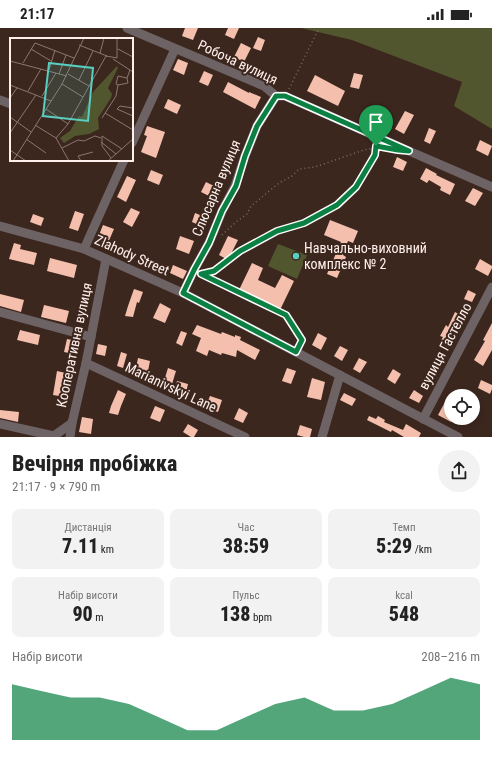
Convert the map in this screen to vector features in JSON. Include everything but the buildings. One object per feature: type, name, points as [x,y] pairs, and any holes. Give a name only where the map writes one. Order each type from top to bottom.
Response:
[{"type":"street","name":"Робоча вулиця","points":[[127,28],[264,86],[281,96],[492,186]]},
{"type":"street","points":[[133,141],[175,48]]},
{"type":"street","name":"Слюсарна вулиця","points":[[183,293],[209,243],[222,211],[236,186],[245,156],[257,126],[281,96]]},
{"type":"street","points":[[0,100],[10,104]]},
{"type":"street","points":[[84,249],[124,161]]},
{"type":"street","name":"Zlahody Street","points":[[0,226],[84,249],[183,293],[458,437]]},
{"type":"street","name":"Кооперативна вулиця","points":[[70,437],[106,259]]},
{"type":"street","name":"вулиця Гастелло","points":[[423,419],[492,287]]},
{"type":"street","points":[[0,312],[91,337]]},
{"type":"street","name":"Marianivskyi Lane","points":[[86,363],[245,437]]},
{"type":"street","points":[[322,437],[340,375]]},
{"type":"street","points":[[0,424],[54,436],[72,423]]},
{"type":"path","points":[[281,96],[319,28]]},
{"type":"path","points":[[209,243],[220,237],[247,214],[251,206],[279,183],[292,176],[299,169],[315,167],[364,150],[376,148],[376,146],[382,146]]},
{"type":"path","points":[[296,352],[302,340],[286,315],[201,274],[214,271],[240,251],[277,231],[304,223],[337,205],[356,187],[375,155],[376,148]]},
{"type":"green space","points":[[301,28],[492,28],[492,129],[454,106],[462,82],[352,40]]},
{"type":"green space","points":[[278,244],[307,255],[297,279],[268,266]]},
{"type":"place","name":"Навчально-виховний комплекс № 2","points":[[296,256]]},
{"type":"route","points":[[276,96],[285,96],[409,151],[376,146],[375,155],[356,187],[337,205],[304,223],[277,231],[240,251],[214,271],[201,274],[286,315],[302,340],[296,352],[183,293],[209,243],[222,211],[236,186],[245,156],[257,126],[276,96]]}]
